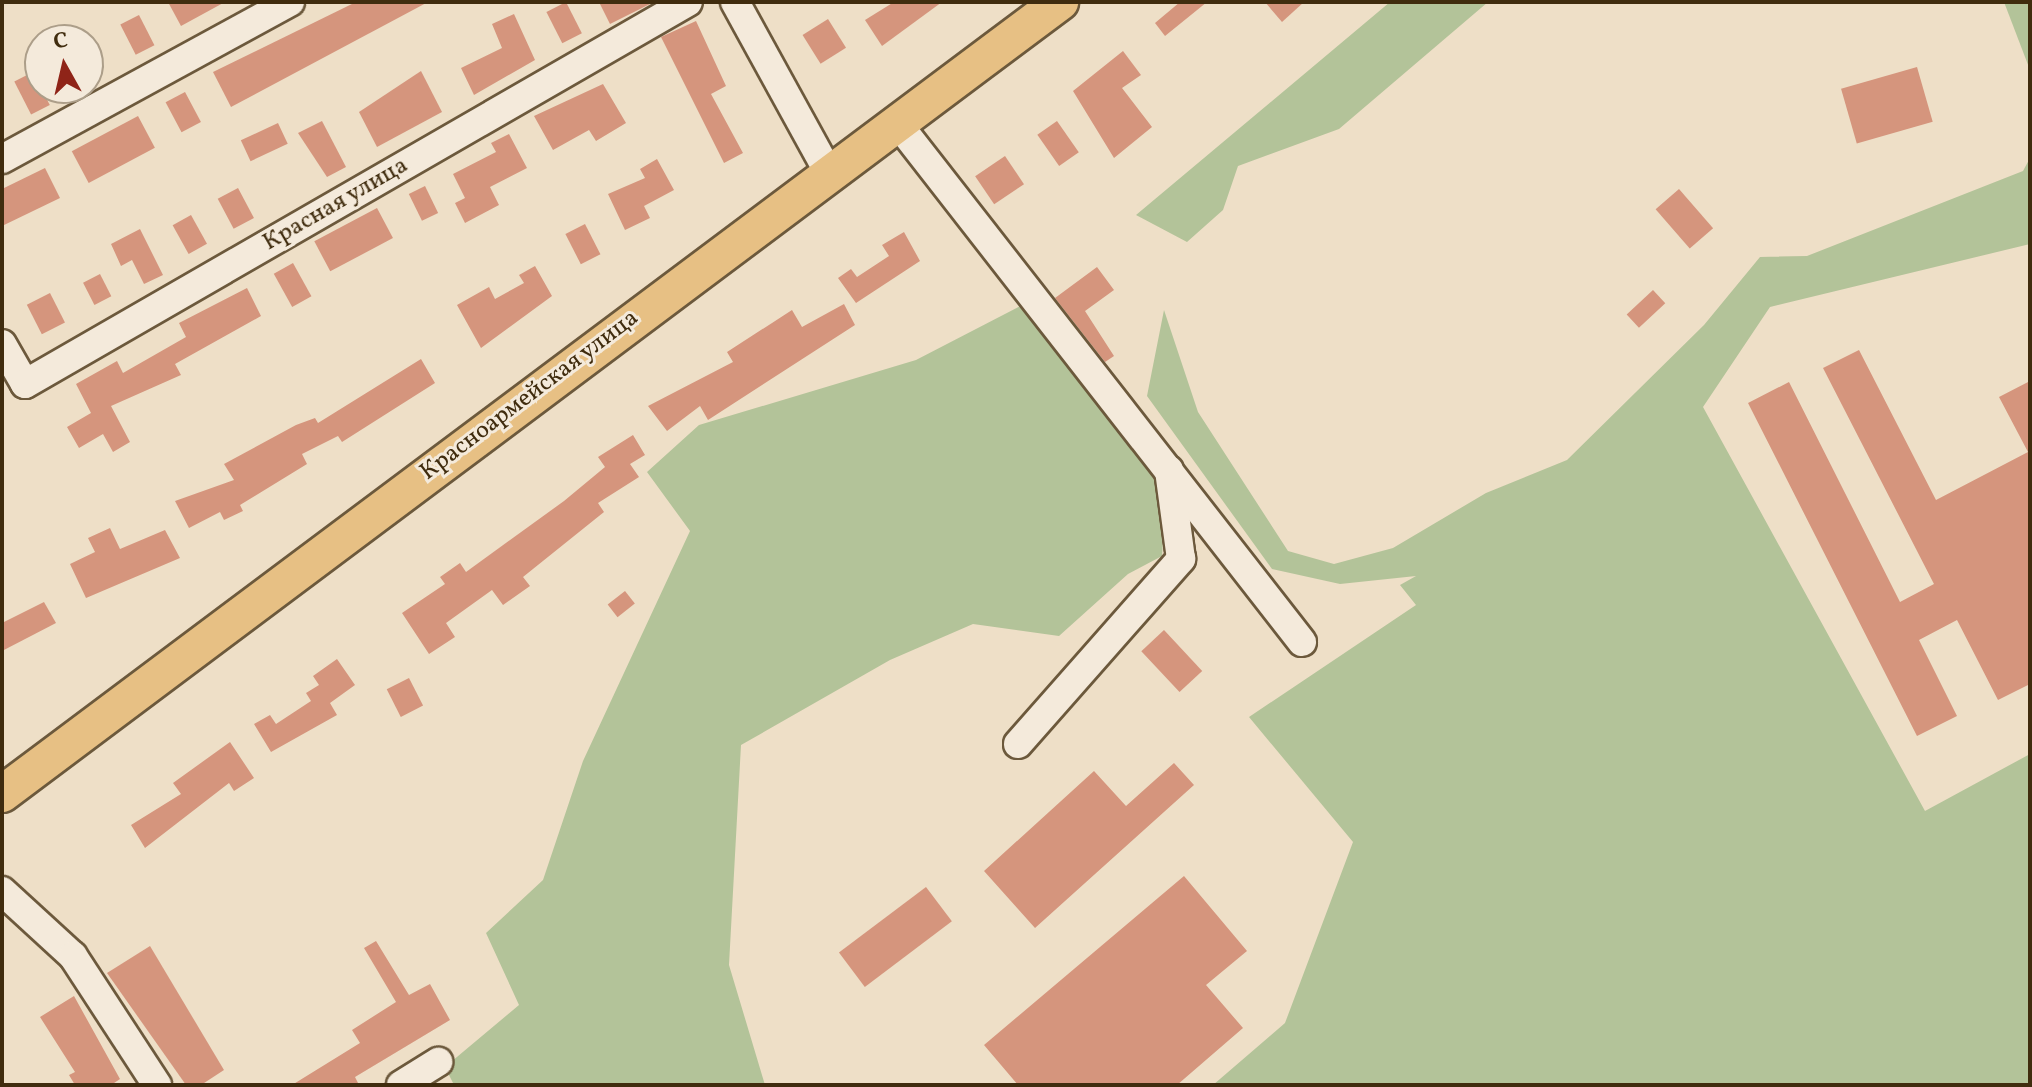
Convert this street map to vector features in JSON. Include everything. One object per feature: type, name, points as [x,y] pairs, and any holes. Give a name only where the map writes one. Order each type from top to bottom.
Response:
[{"type":"main road","name":"Красноармейская улица","points":[[2,794],[828,171],[898,124],[1060,2]]},
{"type":"street","points":[[2,159],[290,2]]},
{"type":"street","name":"Красная улица","points":[[2,344],[25,384],[688,2]]},
{"type":"street","points":[[735,2],[828,171]]},
{"type":"street","points":[[898,124],[1302,642]]},
{"type":"street","points":[[1018,744],[1181,559],[1168,469]]},
{"type":"street","points":[[2,891],[73,956],[157,1085]]},
{"type":"street","points":[[401,1085],[438,1062]]},
{"type":"green space","points":[[1390,2],[1488,2],[1339,129],[1238,166],[1223,210],[1187,242],[1136,215]]},
{"type":"green space","points":[[2004,2],[2030,2],[2030,70]]},
{"type":"green space","points":[[2030,158],[2030,244],[1770,307],[1703,407],[1925,811],[2030,754],[2030,1085],[1213,1085],[1285,1023],[1353,842],[1249,717],[1416,605],[1400,585],[1416,576],[1340,584],[1272,569],[1147,396],[1164,310],[1198,412],[1288,551],[1334,564],[1393,548],[1486,493],[1567,460],[1704,325],[1760,257],[1807,256],[2023,171]]},
{"type":"green space","points":[[1036,298],[1168,469],[1162,556],[1128,574],[1059,636],[973,624],[890,660],[741,745],[729,965],[765,1085],[454,1085],[445,1067],[519,1005],[486,933],[543,880],[583,761],[690,531],[647,472],[699,425],[916,360]]},
{"type":"building","points":[[168,2],[225,2],[181,26]]},
{"type":"building","points":[[356,2],[428,2],[231,107],[213,72]]},
{"type":"building","points":[[566,2],[582,33],[562,43],[546,12]]},
{"type":"building","points":[[599,2],[654,2],[610,24]]},
{"type":"building","points":[[894,2],[942,2],[882,46],[865,20]]},
{"type":"building","points":[[1180,2],[1207,2],[1165,36],[1155,23]]},
{"type":"building","points":[[1265,2],[1304,2],[1282,22]]},
{"type":"building","points":[[514,14],[535,60],[474,95],[461,68],[502,48],[492,24]]},
{"type":"building","points":[[139,15],[154,45],[136,55],[120,25]]},
{"type":"building","points":[[828,19],[846,48],[821,64],[803,35]]},
{"type":"building","points":[[696,21],[726,86],[711,94],[743,153],[724,163],[661,37]]},
{"type":"building","points":[[1123,51],[1141,75],[1122,88],[1152,127],[1114,158],[1073,91]]},
{"type":"building","points":[[1917,67],[1933,122],[1857,144],[1841,89]]},
{"type":"building","points":[[421,71],[442,112],[377,147],[359,112]]},
{"type":"building","points":[[24,77],[24,101],[14,82]]},
{"type":"building","points":[[603,84],[626,123],[596,141],[589,130],[553,150],[534,116]]},
{"type":"building","points":[[185,92],[201,122],[182,132],[166,102]]},
{"type":"building","points":[[26,104],[49,104],[50,105],[31,115]]},
{"type":"building","points":[[138,116],[155,148],[89,183],[72,151]]},
{"type":"building","points":[[322,121],[346,167],[327,177],[298,133]]},
{"type":"building","points":[[1057,121],[1079,152],[1059,166],[1037,135]]},
{"type":"building","points":[[278,123],[288,144],[251,161],[241,140]]},
{"type":"building","points":[[509,134],[527,168],[490,187],[499,205],[465,223],[455,203],[465,198],[453,174],[496,152],[491,143]]},
{"type":"building","points":[[1005,156],[1024,184],[994,204],[975,176]]},
{"type":"building","points":[[657,159],[674,190],[644,206],[650,218],[625,230],[608,194],[645,178],[640,169]]},
{"type":"building","points":[[45,168],[60,198],[2,226],[2,189]]},
{"type":"building","points":[[425,186],[438,213],[422,221],[409,194]]},
{"type":"building","points":[[238,188],[254,218],[234,229],[218,199]]},
{"type":"building","points":[[1679,189],[1713,228],[1690,249],[1656,209]]},
{"type":"building","points":[[377,208],[393,238],[330,271],[314,241]]},
{"type":"building","points":[[191,215],[207,244],[189,254],[173,225]]},
{"type":"building","points":[[585,224],[600,254],[581,264],[565,234]]},
{"type":"building","points":[[140,229],[163,275],[144,284],[132,260],[121,266],[111,244]]},
{"type":"building","points":[[904,232],[920,261],[856,303],[838,278],[851,269],[857,277],[889,256],[882,245]]},
{"type":"building","points":[[293,263],[311,296],[292,307],[274,274]]},
{"type":"building","points":[[535,266],[552,296],[481,348],[457,305],[489,287],[495,299],[524,283],[519,275]]},
{"type":"building","points":[[1097,267],[1114,290],[1085,311],[1114,356],[1105,362],[1055,298]]},
{"type":"building","points":[[100,274],[111,296],[94,305],[83,283]]},
{"type":"building","points":[[247,288],[261,316],[175,364],[181,375],[111,406],[130,442],[113,452],[103,434],[79,448],[67,427],[91,413],[76,384],[117,361],[123,373],[186,337],[179,323]]},
{"type":"building","points":[[1653,290],[1665,303],[1639,328],[1627,315]]},
{"type":"building","points":[[50,293],[65,322],[42,334],[27,305]]},
{"type":"building","points":[[844,304],[855,325],[708,420],[700,406],[667,431],[648,406],[733,362],[727,352],[792,310],[802,327]]},
{"type":"building","points":[[1859,350],[1936,500],[2028,452],[1999,397],[2030,381],[2030,684],[1998,700],[1957,620],[1919,640],[1957,716],[1917,736],[1748,403],[1789,382],[1900,602],[1934,584],[1823,368]]},
{"type":"building","points":[[421,359],[435,383],[342,442],[338,436],[302,454],[307,464],[240,505],[243,511],[224,520],[220,512],[189,528],[175,501],[234,480],[224,464],[296,425],[315,418],[318,423]]},
{"type":"building","points":[[633,435],[645,455],[630,464],[639,477],[598,503],[604,512],[523,577],[530,586],[503,605],[492,590],[446,623],[455,637],[429,654],[402,613],[445,584],[440,577],[460,563],[466,572],[564,501],[605,467],[598,457]]},
{"type":"building","points":[[110,528],[120,549],[165,530],[180,558],[86,598],[70,564],[95,552],[88,538]]},
{"type":"building","points":[[625,591],[635,604],[618,617],[608,605]]},
{"type":"building","points":[[44,602],[56,623],[2,651],[2,623]]},
{"type":"building","points":[[1164,630],[1202,671],[1180,692],[1141,651]]},
{"type":"building","points":[[337,659],[355,685],[330,703],[337,715],[271,752],[254,724],[270,715],[276,724],[311,701],[306,693],[319,685],[313,676]]},
{"type":"building","points":[[409,678],[423,706],[401,717],[387,689]]},
{"type":"building","points":[[230,742],[254,778],[234,791],[229,783],[145,848],[131,825],[181,794],[173,783]]},
{"type":"building","points":[[1174,763],[1194,785],[1035,928],[984,871],[1094,771],[1126,806]]},
{"type":"building","points":[[1184,876],[1247,951],[1206,985],[1243,1028],[1177,1085],[1018,1085],[984,1045]]},
{"type":"building","points":[[926,887],[952,921],[865,987],[839,953]]},
{"type":"building","points":[[376,941],[409,995],[430,984],[450,1020],[355,1077],[359,1085],[292,1085],[360,1043],[352,1030],[396,1002],[364,948]]},
{"type":"building","points":[[150,946],[224,1070],[201,1085],[186,1085],[107,973]]},
{"type":"building","points":[[74,996],[120,1079],[111,1085],[75,1085],[69,1075],[75,1072],[40,1017]]}]
